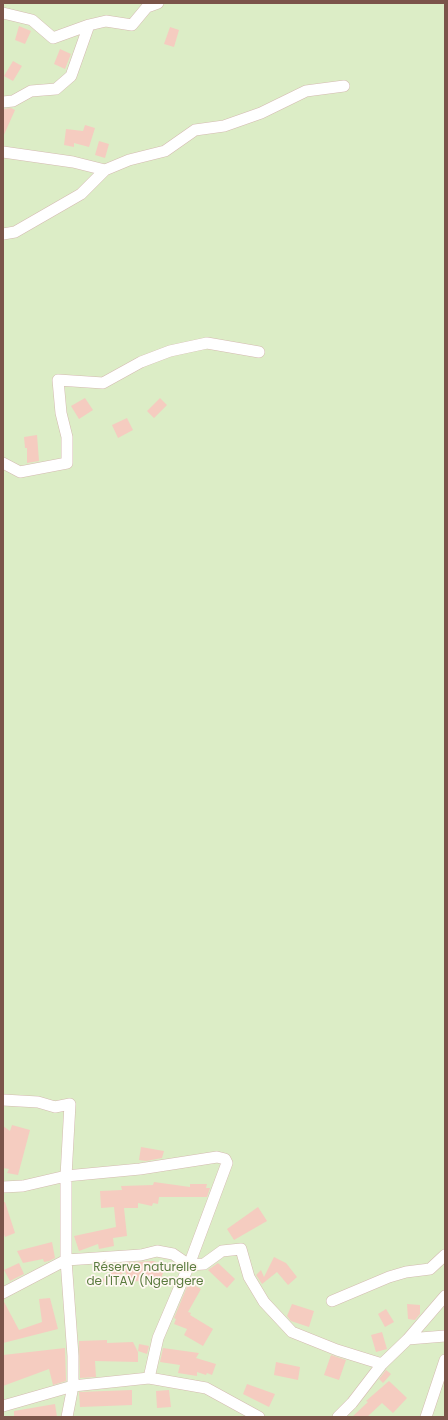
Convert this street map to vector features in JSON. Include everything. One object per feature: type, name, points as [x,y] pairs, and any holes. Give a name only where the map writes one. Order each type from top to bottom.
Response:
[{"type":"street","points":[[3,13],[32,20],[53,38],[89,25],[106,21],[132,25],[147,8],[158,3]]},
{"type":"street","points":[[3,102],[13,101],[31,91],[56,89],[71,76],[89,25]]},
{"type":"street","points":[[3,234],[15,232],[81,194],[105,170],[129,160],[165,151],[195,130],[224,126],[260,113],[306,91],[344,86]]},
{"type":"street","points":[[3,152],[73,162],[105,170]]},
{"type":"street","points":[[3,463],[20,472],[67,463],[67,437],[61,413],[58,380],[103,383],[141,362],[163,354],[207,343],[259,352]]},
{"type":"street","points":[[3,1100],[38,1102],[55,1107],[70,1104],[66,1176],[66,1260],[73,1356],[73,1386],[67,1417]]},
{"type":"street","points":[[3,1187],[23,1186],[66,1176],[140,1169],[217,1157],[225,1159],[227,1162],[189,1265],[158,1338],[149,1378]]},
{"type":"street","points":[[3,1293],[66,1260],[141,1255],[157,1251],[173,1254],[189,1265],[204,1264],[222,1251],[241,1249],[249,1277],[264,1302],[292,1332],[337,1350],[382,1364]]},
{"type":"street","points":[[332,1301],[390,1276],[430,1269],[445,1255]]},
{"type":"street","points":[[338,1417],[352,1403],[382,1364],[408,1339],[445,1296]]},
{"type":"street","points":[[408,1339],[445,1336]]},
{"type":"street","points":[[426,1417],[445,1360]]},
{"type":"street","points":[[3,1406],[73,1386],[149,1378],[206,1388],[259,1417]]},
{"type":"green space","name":"Réserve naturelle de l'ITAV (Ngengere","points":[[3,3],[445,3],[445,1417],[3,1417]]},
{"type":"building","points":[[19,26],[31,31],[25,44],[15,40]]},
{"type":"building","points":[[170,27],[179,30],[174,47],[164,44]]},
{"type":"building","points":[[60,49],[71,54],[65,69],[54,64]]},
{"type":"building","points":[[13,61],[22,66],[13,81],[4,76]]},
{"type":"building","points":[[11,108],[15,110],[3,137],[3,109]]},
{"type":"building","points":[[85,125],[95,128],[89,147],[74,143],[74,147],[64,145],[66,129],[83,131]]},
{"type":"building","points":[[99,141],[109,144],[105,158],[95,155]]},
{"type":"building","points":[[85,398],[93,410],[79,419],[71,406]]},
{"type":"building","points":[[160,398],[167,405],[154,418],[147,411]]},
{"type":"building","points":[[127,418],[133,430],[118,438],[112,425]]},
{"type":"building","points":[[37,435],[39,461],[27,463],[27,448],[25,448],[24,437]]},
{"type":"building","points":[[12,1125],[30,1130],[18,1175],[7,1173],[9,1169],[3,1168],[3,1126],[10,1131]]},
{"type":"building","points":[[141,1147],[164,1151],[162,1158],[146,1161],[139,1160]]},
{"type":"building","points":[[154,1182],[190,1187],[190,1184],[207,1184],[206,1188],[210,1188],[207,1197],[159,1197],[158,1204],[153,1203],[152,1206],[138,1203],[138,1208],[124,1208],[127,1236],[113,1238],[114,1246],[99,1249],[98,1244],[79,1251],[74,1236],[116,1227],[114,1207],[101,1208],[100,1191],[122,1190],[121,1186],[153,1185]]},
{"type":"building","points":[[3,1202],[5,1202],[15,1233],[5,1237],[3,1231]]},
{"type":"building","points":[[258,1207],[267,1221],[234,1240],[227,1229]]},
{"type":"building","points":[[52,1242],[55,1258],[49,1261],[44,1262],[43,1259],[23,1263],[17,1251]]},
{"type":"building","points":[[274,1257],[286,1263],[297,1277],[288,1285],[277,1272],[262,1284],[256,1275],[261,1270],[264,1277]]},
{"type":"building","points":[[153,1261],[166,1265],[160,1281],[139,1274],[139,1281],[127,1282],[126,1272],[104,1282],[102,1280],[121,1263]]},
{"type":"building","points":[[19,1263],[24,1274],[10,1281],[4,1270]]},
{"type":"building","points":[[218,1263],[235,1279],[227,1288],[208,1270]]},
{"type":"building","points":[[189,1282],[201,1289],[188,1312],[191,1313],[190,1315],[213,1329],[203,1346],[184,1335],[187,1329],[174,1324],[176,1319],[174,1318]]},
{"type":"building","points":[[50,1298],[58,1329],[3,1343],[3,1300],[19,1330],[42,1322],[39,1299]]},
{"type":"building","points":[[292,1304],[314,1311],[309,1327],[291,1321],[287,1316]]},
{"type":"building","points":[[407,1304],[420,1305],[420,1314],[415,1320],[408,1319]]},
{"type":"building","points":[[386,1309],[394,1322],[385,1327],[378,1314]]},
{"type":"building","points":[[382,1332],[387,1349],[376,1352],[371,1335]]},
{"type":"building","points":[[107,1340],[107,1343],[133,1342],[138,1352],[138,1362],[95,1361],[96,1377],[80,1378],[79,1341]]},
{"type":"building","points":[[139,1344],[149,1346],[147,1354],[138,1351]]},
{"type":"building","points":[[65,1348],[66,1381],[53,1385],[49,1369],[3,1386],[3,1355]]},
{"type":"building","points":[[163,1348],[199,1353],[196,1358],[216,1364],[212,1375],[197,1372],[197,1376],[178,1373],[180,1365],[160,1362]]},
{"type":"building","points":[[331,1355],[346,1360],[339,1380],[324,1375]]},
{"type":"building","points":[[276,1362],[300,1367],[298,1380],[274,1375]]},
{"type":"building","points":[[386,1370],[391,1374],[383,1383],[379,1379]]},
{"type":"building","points":[[389,1381],[407,1398],[393,1413],[382,1403],[367,1417],[352,1417],[368,1402],[366,1401]]},
{"type":"building","points":[[247,1384],[275,1394],[269,1407],[243,1394]]},
{"type":"building","points":[[132,1390],[132,1405],[80,1407],[79,1392]]},
{"type":"building","points":[[169,1390],[171,1407],[157,1408],[156,1391]]},
{"type":"building","points":[[55,1404],[57,1417],[14,1417],[14,1411]]}]
